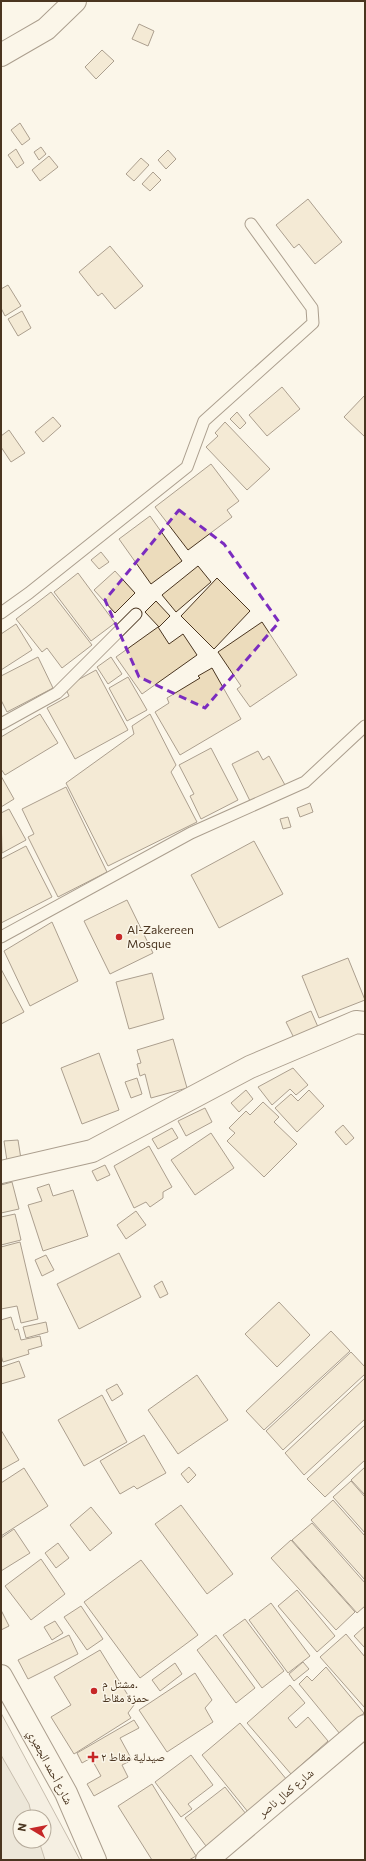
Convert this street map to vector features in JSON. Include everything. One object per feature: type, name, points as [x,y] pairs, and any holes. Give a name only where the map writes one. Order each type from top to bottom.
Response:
[{"type":"street","points":[[1,54],[46,30],[75,1]]},
{"type":"street","points":[[1,1172],[92,1151],[250,1067],[356,1022],[365,1023]]},
{"type":"street","name":"شارع أحمد الجعبري","points":[[1,1676],[66,1793],[95,1860]]},
{"type":"street","name":"شارع كمال ناصر","points":[[207,1860],[365,1726]]},
{"type":"lane","points":[[1,613],[29,593],[187,467],[204,420],[313,323],[312,308],[251,224]]},
{"type":"lane","points":[[1,724],[57,693],[136,614]]},
{"type":"lane","points":[[1,937],[191,833],[305,782],[365,726]]},
{"type":"highlighted area","points":[[179,510],[224,544],[279,622],[205,708],[139,677],[105,600]]},
{"type":"shaded area","points":[[1,1713],[80,1860],[1,1860]]},
{"type":"shaded area","points":[[1,1755],[29,1804],[30,1809],[12,1809],[12,1849],[42,1849],[45,1860],[1,1860]]},
{"type":"building","points":[[139,24],[154,31],[148,46],[132,39]]},
{"type":"building","points":[[102,50],[114,61],[96,79],[85,67]]},
{"type":"building","points":[[20,123],[30,139],[22,145],[11,130]]},
{"type":"building","points":[[41,147],[46,154],[39,160],[34,152]]},
{"type":"building","points":[[16,149],[24,163],[17,168],[8,155]]},
{"type":"building","points":[[168,150],[176,159],[166,169],[158,160]]},
{"type":"building","points":[[49,156],[58,167],[40,181],[32,170]]},
{"type":"building","points":[[141,158],[149,165],[134,181],[126,174]]},
{"type":"building","points":[[153,172],[161,180],[150,191],[142,184]]},
{"type":"building","points":[[308,199],[342,242],[315,264],[299,244],[294,248],[276,225]]},
{"type":"building","points":[[110,246],[143,286],[115,309],[102,293],[98,296],[79,272]]},
{"type":"building","points":[[8,285],[21,306],[5,316],[1,308],[1,289]]},
{"type":"building","points":[[22,311],[31,328],[18,336],[8,319]]},
{"type":"building","points":[[282,387],[300,409],[267,436],[249,415]]},
{"type":"building","points":[[365,395],[365,437],[344,417]]},
{"type":"building","points":[[237,412],[246,423],[240,429],[230,419]]},
{"type":"building","points":[[53,417],[61,426],[43,442],[35,432]]},
{"type":"building","points":[[225,422],[270,469],[247,490],[206,447],[218,436],[215,433]]},
{"type":"building","points":[[9,430],[25,453],[11,462],[1,447],[1,436]]},
{"type":"building","points":[[211,464],[239,501],[227,510],[232,517],[188,550],[155,507]]},
{"type":"building","points":[[150,516],[182,561],[151,584],[119,539]]},
{"type":"building","points":[[101,552],[109,562],[99,569],[91,560]]},
{"type":"building","points":[[198,566],[211,582],[176,612],[162,595]]},
{"type":"building","points":[[115,571],[135,593],[115,613],[94,590]]},
{"type":"building","points":[[78,573],[115,623],[91,641],[54,592]]},
{"type":"building","points":[[217,578],[250,611],[214,649],[181,616]]},
{"type":"building","points":[[51,592],[92,645],[62,668],[47,648],[42,652],[16,619]]},
{"type":"building","points":[[156,601],[170,616],[159,627],[145,612]]},
{"type":"building","points":[[262,622],[297,675],[250,707],[237,689],[241,686],[218,652]]},
{"type":"building","points":[[16,624],[32,650],[1,670],[1,634]]},
{"type":"building","points":[[158,627],[169,644],[183,634],[197,655],[142,694],[116,657]]},
{"type":"building","points":[[38,657],[53,688],[7,712],[1,700],[1,676]]},
{"type":"building","points":[[111,657],[122,674],[108,684],[97,667]]},
{"type":"building","points":[[212,668],[241,719],[180,755],[155,712],[169,703],[167,698],[200,678],[198,676]]},
{"type":"building","points":[[96,670],[128,730],[75,759],[47,708],[69,696],[65,687]]},
{"type":"building","points":[[128,677],[147,710],[127,721],[109,688]]},
{"type":"building","points":[[40,714],[58,743],[5,775],[1,769],[1,737]]},
{"type":"building","points":[[150,714],[176,765],[171,772],[197,822],[108,866],[66,783],[134,734],[132,726]]},
{"type":"building","points":[[211,748],[238,800],[201,819],[190,796],[194,794],[179,765]]},
{"type":"building","points":[[258,751],[263,760],[269,756],[285,785],[251,803],[232,764]]},
{"type":"building","points":[[1,776],[14,799],[1,807]]},
{"type":"building","points":[[66,787],[107,872],[58,897],[28,837],[34,834],[22,809]]},
{"type":"building","points":[[310,803],[313,812],[300,817],[297,808]]},
{"type":"building","points":[[9,809],[26,840],[2,853],[1,813]]},
{"type":"building","points":[[288,817],[291,827],[283,829],[280,819]]},
{"type":"building","points":[[254,841],[283,894],[219,928],[191,875]]},
{"type":"building","points":[[26,846],[52,897],[1,923],[1,859]]},
{"type":"building","name":"Al-Zakereen Mosque","points":[[127,900],[153,953],[110,974],[84,921]]},
{"type":"building","points":[[52,922],[78,981],[30,1006],[4,951]]},
{"type":"building","points":[[348,958],[365,1000],[319,1018],[302,976]]},
{"type":"building","points":[[1,969],[24,1012],[1,1024]]},
{"type":"building","points":[[152,973],[164,1019],[129,1029],[116,982]]},
{"type":"building","points":[[311,1011],[318,1027],[294,1038],[286,1022]]},
{"type":"building","points":[[173,1039],[187,1088],[151,1098],[145,1074],[140,1076],[137,1064],[141,1063],[137,1050]]},
{"type":"building","points":[[99,1053],[119,1110],[82,1124],[61,1068]]},
{"type":"building","points":[[293,1068],[308,1085],[296,1095],[290,1089],[272,1105],[258,1087]]},
{"type":"building","points":[[137,1078],[142,1094],[131,1098],[125,1082]]},
{"type":"building","points":[[246,1090],[253,1099],[239,1112],[231,1103]]},
{"type":"building","points":[[309,1090],[324,1106],[297,1132],[275,1108],[291,1094],[298,1101]]},
{"type":"building","points":[[263,1102],[279,1117],[274,1122],[297,1144],[264,1177],[227,1141],[235,1133],[229,1128],[246,1111],[250,1115]]},
{"type":"building","points":[[205,1108],[212,1122],[186,1136],[178,1121]]},
{"type":"building","points":[[343,1125],[354,1138],[346,1145],[335,1132]]},
{"type":"building","points":[[172,1128],[178,1138],[158,1149],[152,1139]]},
{"type":"building","points":[[211,1133],[234,1168],[195,1195],[171,1160]]},
{"type":"building","points":[[18,1140],[21,1159],[7,1161],[4,1141]]},
{"type":"building","points":[[149,1146],[172,1187],[163,1192],[163,1198],[150,1207],[146,1202],[134,1208],[114,1166]]},
{"type":"building","points":[[105,1165],[110,1175],[97,1181],[92,1171]]},
{"type":"building","points":[[12,1182],[19,1209],[1,1213],[1,1185]]},
{"type":"building","points":[[49,1184],[53,1196],[73,1190],[88,1236],[43,1251],[28,1205],[42,1201],[37,1188]]},
{"type":"building","points":[[136,1211],[146,1225],[126,1239],[117,1225]]},
{"type":"building","points":[[15,1214],[21,1240],[1,1245],[1,1217]]},
{"type":"building","points":[[20,1242],[38,1319],[21,1323],[17,1306],[1,1309],[1,1247]]},
{"type":"building","points":[[119,1253],[141,1297],[79,1329],[57,1284]]},
{"type":"building","points":[[46,1255],[54,1270],[42,1276],[35,1260]]},
{"type":"building","points":[[162,1281],[168,1294],[160,1298],[154,1286]]},
{"type":"building","points":[[279,1302],[310,1335],[277,1367],[245,1334]]},
{"type":"building","points":[[11,1317],[15,1330],[18,1329],[21,1340],[40,1336],[42,1346],[28,1350],[29,1354],[3,1362],[1,1355],[1,1320]]},
{"type":"building","points":[[46,1322],[48,1332],[26,1338],[23,1327]]},
{"type":"building","points":[[331,1331],[350,1351],[264,1430],[246,1411]]},
{"type":"building","points":[[351,1352],[365,1367],[365,1374],[283,1450],[266,1431]]},
{"type":"building","points":[[19,1361],[25,1377],[1,1384],[1,1367]]},
{"type":"building","points":[[197,1375],[228,1420],[178,1454],[148,1410]]},
{"type":"building","points":[[365,1378],[365,1419],[304,1475],[285,1453]]},
{"type":"building","points":[[117,1384],[123,1394],[112,1401],[106,1390]]},
{"type":"building","points":[[102,1395],[127,1442],[84,1466],[58,1420]]},
{"type":"building","points":[[365,1425],[365,1460],[325,1497],[307,1479]]},
{"type":"building","points":[[1,1430],[19,1460],[1,1470]]},
{"type":"building","points":[[144,1435],[166,1473],[137,1489],[134,1486],[120,1494],[100,1461]]},
{"type":"building","points":[[189,1467],[196,1475],[188,1483],[181,1474]]},
{"type":"building","points":[[365,1467],[365,1495],[351,1480]]},
{"type":"building","points":[[24,1468],[48,1506],[1,1536],[1,1483]]},
{"type":"building","points":[[351,1481],[365,1497],[365,1533],[333,1497]]},
{"type":"building","points":[[333,1500],[365,1536],[365,1580],[311,1520]]},
{"type":"building","points":[[181,1505],[233,1574],[207,1594],[155,1524]]},
{"type":"building","points":[[91,1507],[112,1533],[90,1551],[70,1525]]},
{"type":"building","points":[[312,1523],[365,1583],[365,1606],[357,1613],[292,1540]]},
{"type":"building","points":[[14,1529],[30,1553],[1,1571],[1,1538]]},
{"type":"building","points":[[291,1540],[355,1612],[336,1630],[271,1558]]},
{"type":"building","points":[[58,1543],[69,1558],[56,1568],[45,1553]]},
{"type":"building","points":[[41,1559],[65,1594],[31,1620],[5,1586]]},
{"type":"building","points":[[141,1560],[198,1635],[140,1678],[84,1602]]},
{"type":"building","points":[[297,1590],[335,1636],[317,1652],[278,1606]]},
{"type":"building","points":[[271,1603],[310,1656],[288,1673],[249,1620]]},
{"type":"building","points":[[81,1606],[103,1639],[87,1650],[64,1617]]},
{"type":"building","points":[[1,1610],[9,1626],[1,1630]]},
{"type":"building","points":[[245,1619],[284,1671],[262,1688],[223,1635]]},
{"type":"building","points":[[55,1621],[63,1633],[52,1640],[44,1627]]},
{"type":"building","points":[[365,1626],[365,1648],[354,1636]]},
{"type":"building","points":[[346,1634],[365,1657],[365,1708],[320,1657]]},
{"type":"building","points":[[69,1635],[78,1654],[28,1679],[18,1660]]},
{"type":"building","points":[[216,1635],[255,1688],[236,1703],[197,1650]]},
{"type":"building","name":"مشتل م. حمزة مقاط","points":[[100,1650],[134,1705],[128,1713],[131,1718],[74,1754],[51,1717],[71,1705],[54,1677]]},
{"type":"building","points":[[303,1662],[309,1669],[294,1681],[289,1674]]},
{"type":"building","points":[[175,1663],[182,1674],[160,1691],[152,1680]]},
{"type":"building","points":[[326,1667],[364,1713],[340,1734],[299,1684],[307,1676],[312,1681]]},
{"type":"building","points":[[195,1673],[212,1700],[205,1708],[213,1722],[167,1752],[139,1710]]},
{"type":"building","points":[[290,1685],[305,1703],[288,1718],[296,1728],[308,1717],[328,1741],[291,1774],[247,1723]]},
{"type":"building","points":[[134,1720],[139,1728],[120,1738],[132,1760],[122,1765],[128,1777],[94,1796],[87,1784],[101,1776],[91,1758],[82,1763],[77,1753]]},
{"type":"building","points":[[240,1723],[287,1780],[248,1812],[202,1755]]},
{"type":"building","points":[[191,1755],[213,1785],[188,1804],[192,1809],[181,1817],[155,1782]]},
{"type":"building","points":[[152,1784],[196,1856],[189,1860],[152,1860],[118,1806]]},
{"type":"building","points":[[225,1787],[246,1814],[206,1846],[185,1818]]},
{"type":"place","name":"Al-Zakereen Mosque","points":[[119,937]]},
{"type":"place","name":"مشتل م. حمزة مقاط","points":[[94,1691]]},
{"type":"place","name":"صيدلية مقاط ٢","points":[[93,1757]]}]
